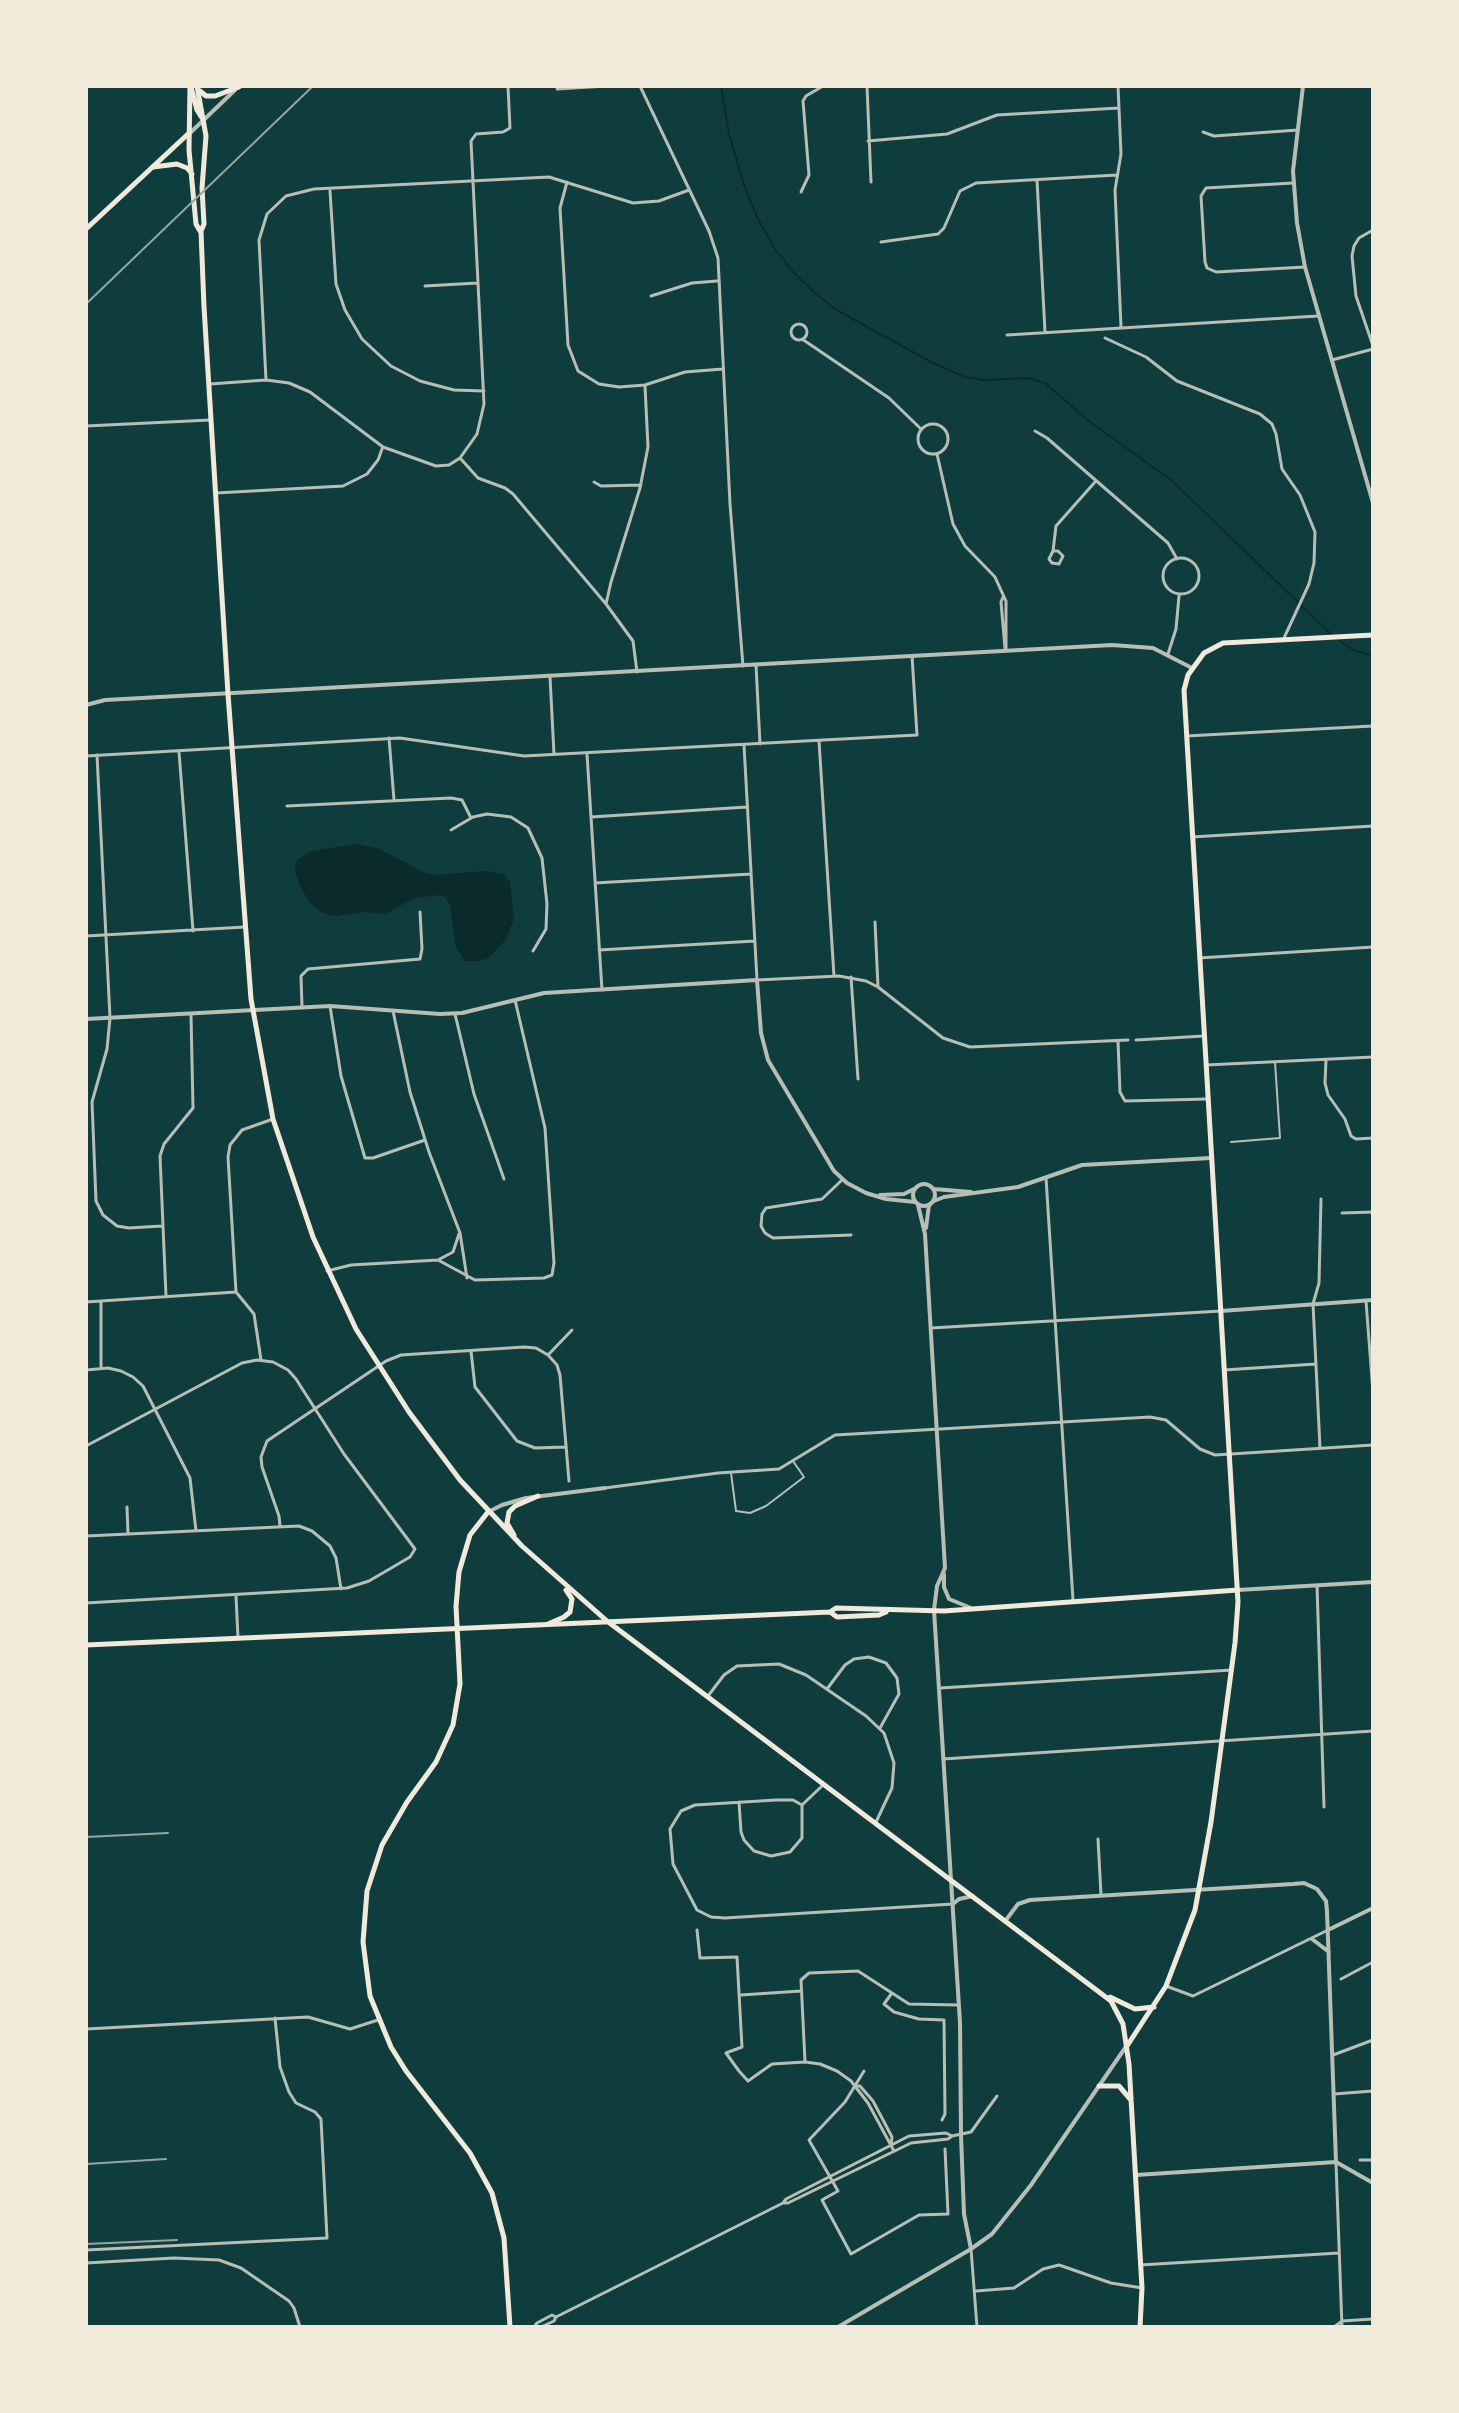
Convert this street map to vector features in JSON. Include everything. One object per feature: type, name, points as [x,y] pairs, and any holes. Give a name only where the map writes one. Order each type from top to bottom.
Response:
[{"type":"main road","points":[[190,86],[203,121]]},
{"type":"main road","points":[[190,86],[188,134],[196,224],[201,231]]},
{"type":"main road","points":[[197,87],[211,97],[226,94],[239,86]]},
{"type":"main road","points":[[197,87],[206,154],[202,188],[204,224],[201,231],[211,420],[231,748],[252,1010],[273,1119],[295,1189],[344,1307],[378,1366],[436,1449],[488,1512],[558,1580],[607,1621],[1103,1992],[1128,2007],[1154,2007]]},
{"type":"main road","points":[[86,229],[188,134]]},
{"type":"main road","points":[[153,167],[180,164],[193,175]]},
{"type":"main road","points":[[1127,2046],[1166,1986],[1188,1936],[1200,1890],[1232,1670],[1238,1590],[1184,690],[1192,668],[1204,653],[1223,643],[1373,634]]},
{"type":"main road","points":[[518,1543],[507,1523],[508,1514],[515,1506],[538,1496]]},
{"type":"main road","points":[[488,1512],[470,1535],[457,1587],[460,1684],[449,1734],[436,1762],[407,1802],[382,1845],[367,1891],[363,1929],[370,1996],[378,2020],[398,2059],[470,2153],[492,2193],[504,2238],[510,2327]]},
{"type":"main road","points":[[548,1624],[564,1617],[571,1609],[570,1596],[558,1580]]},
{"type":"main road","points":[[86,1645],[830,1612],[837,1617],[879,1615],[888,1611],[1238,1590]]},
{"type":"main road","points":[[1103,1992],[1120,2016],[1127,2046],[1142,2288],[1140,2327]]},
{"type":"main road","points":[[1099,2086],[1119,2086],[1132,2101]]},
{"type":"street","points":[[188,134],[239,86]]},
{"type":"street","points":[[209,384],[266,380],[289,383],[310,392],[383,447],[436,466],[449,465],[460,458],[479,428],[484,409],[471,141],[474,135],[488,131],[503,132],[510,128],[508,86]]},
{"type":"street","points":[[557,89],[607,86]]},
{"type":"street","points":[[640,86],[714,246],[718,263],[730,504],[743,666]]},
{"type":"street","points":[[801,192],[809,175],[803,101],[823,86]]},
{"type":"street","points":[[867,86],[871,182]]},
{"type":"street","points":[[1118,86],[1121,154],[1115,190],[1121,327]]},
{"type":"street","points":[[1303,86],[1293,183],[1297,223],[1305,267],[1373,503]]},
{"type":"street","points":[[868,141],[947,134],[997,115],[1119,108]]},
{"type":"street","points":[[1203,132],[1214,136],[1298,130]]},
{"type":"street","points":[[881,242],[938,234],[944,228],[959,193],[976,183],[1117,175]]},
{"type":"street","points":[[266,380],[259,245],[263,221],[272,207],[286,196],[303,190],[549,177],[633,203],[659,201],[689,190]]},
{"type":"street","points":[[1037,180],[1045,332]]},
{"type":"street","points":[[567,181],[560,208],[568,345],[573,364],[581,374],[604,386],[645,385],[685,372],[723,369]]},
{"type":"street","points":[[1293,183],[1209,187],[1203,191],[1205,262],[1210,270],[1305,267]]},
{"type":"street","points":[[330,189],[334,275],[345,310],[362,339],[391,366],[420,381],[454,390],[484,391]]},
{"type":"street","points":[[1332,360],[1373,347],[1355,290],[1352,256],[1355,243],[1373,230]]},
{"type":"street","points":[[651,296],[687,284],[718,281]]},
{"type":"street","points":[[425,286],[478,283]]},
{"type":"street","points":[[1007,335],[1319,315]]},
{"type":"street","points":[[1105,338],[1146,357],[1177,381],[1260,414],[1272,424],[1282,469],[1300,495],[1314,527],[1314,563],[1304,597],[1284,638]]},
{"type":"street","points":[[802,339],[889,398],[921,429]]},
{"type":"street","points":[[606,604],[634,513],[648,447],[645,385]]},
{"type":"street","points":[[86,426],[211,420]]},
{"type":"street","points":[[935,423],[948,433],[948,443],[937,454],[927,453],[920,447],[918,438],[921,429],[935,423]]},
{"type":"street","points":[[1035,431],[1168,543],[1177,559],[1191,562],[1199,576],[1190,591],[1179,594],[1169,589],[1163,579],[1165,568],[1177,559]]},
{"type":"street","points":[[216,493],[343,486],[367,474],[383,447]]},
{"type":"street","points":[[937,454],[953,524],[974,557],[995,577],[1003,597],[1006,651]]},
{"type":"street","points":[[460,458],[478,478],[513,494],[606,604],[633,641],[637,672]]},
{"type":"street","points":[[1053,551],[1056,526],[1096,480]]},
{"type":"street","points":[[594,482],[601,486],[641,485]]},
{"type":"street","points":[[1168,654],[1176,629],[1179,594]]},
{"type":"street","points":[[86,705],[105,700],[1133,645],[1168,654],[1192,668]]},
{"type":"street","points":[[86,756],[389,738],[440,742],[504,755],[917,735],[912,656]]},
{"type":"street","points":[[756,665],[760,744]]},
{"type":"street","points":[[550,677],[554,754]]},
{"type":"street","points":[[1186,736],[1373,726]]},
{"type":"street","points":[[389,738],[394,800]]},
{"type":"street","points":[[819,741],[834,976]]},
{"type":"street","points":[[744,745],[761,1033],[768,1060],[842,1180],[874,1196],[932,1203],[1018,1187],[1082,1165],[1211,1158]]},
{"type":"street","points":[[179,751],[193,931]]},
{"type":"street","points":[[587,753],[602,990]]},
{"type":"street","points":[[97,755],[110,1018],[107,1049],[92,1102],[96,1201],[103,1215],[117,1226],[162,1226]]},
{"type":"street","points":[[287,806],[459,798],[471,818]]},
{"type":"street","points":[[591,817],[747,807]]},
{"type":"street","points":[[451,830],[471,818],[494,814],[511,817],[528,828],[545,872],[548,921],[542,939],[533,951]]},
{"type":"street","points":[[1192,837],[1373,826]]},
{"type":"street","points":[[595,883],[751,874]]},
{"type":"street","points":[[302,1007],[301,976],[308,969],[420,959],[420,912]]},
{"type":"street","points":[[875,922],[878,987]]},
{"type":"street","points":[[86,936],[245,927]]},
{"type":"street","points":[[599,950],[755,941]]},
{"type":"street","points":[[1199,958],[1373,947]]},
{"type":"street","points":[[86,1019],[330,1006],[455,1013],[544,993],[834,976],[851,977],[878,987],[937,1033],[963,1046],[1005,1047],[1128,1040]]},
{"type":"street","points":[[851,977],[858,1079]]},
{"type":"street","points":[[438,1260],[467,1278],[485,1281],[552,1275],[554,1263],[545,1128],[515,1000]]},
{"type":"street","points":[[330,1006],[347,1102],[364,1157],[371,1159],[425,1140]]},
{"type":"street","points":[[393,1011],[405,1071],[425,1140],[457,1225],[467,1278]]},
{"type":"street","points":[[455,1013],[474,1094],[504,1179]]},
{"type":"street","points":[[166,1296],[160,1156],[167,1141],[188,1117],[194,1102],[191,1014]]},
{"type":"street","points":[[1136,1040],[1204,1036]]},
{"type":"street","points":[[1118,1041],[1120,1092],[1125,1101],[1208,1099]]},
{"type":"street","points":[[1206,1065],[1373,1057]]},
{"type":"street","points":[[1326,1060],[1328,1095],[1345,1119],[1351,1136],[1356,1139],[1373,1138]]},
{"type":"street","points":[[261,1360],[254,1314],[236,1292],[228,1151],[242,1130],[273,1119]]},
{"type":"street","points":[[1046,1178],[1073,1600]]},
{"type":"street","points":[[842,1180],[830,1194],[816,1201],[766,1208],[761,1226],[773,1238],[851,1235]]},
{"type":"street","points":[[874,1196],[904,1194],[924,1184],[934,1189],[973,1193]]},
{"type":"street","points":[[915,1189],[913,1196],[925,1234],[944,1587],[947,1596],[971,1608]]},
{"type":"street","points":[[925,1234],[934,1189]]},
{"type":"street","points":[[1320,1448],[1313,1304],[1319,1283],[1321,1199]]},
{"type":"street","points":[[1342,1213],[1373,1212]]},
{"type":"street","points":[[327,1271],[351,1265],[447,1257],[459,1239],[457,1225]]},
{"type":"street","points":[[86,1302],[236,1292]]},
{"type":"street","points":[[931,1328],[1373,1300]]},
{"type":"street","points":[[101,1301],[101,1368]]},
{"type":"street","points":[[1366,1301],[1373,1393]]},
{"type":"street","points":[[548,1355],[572,1330]]},
{"type":"street","points":[[280,1526],[262,1467],[263,1451],[270,1437],[399,1355],[528,1347],[548,1355],[560,1372],[569,1481]]},
{"type":"street","points":[[471,1350],[475,1387],[514,1437],[531,1448],[566,1447]]},
{"type":"street","points":[[86,1446],[239,1364],[261,1360],[278,1364],[292,1374],[339,1447],[413,1543],[415,1550],[407,1559],[369,1581],[341,1589],[86,1603]]},
{"type":"street","points":[[1224,1370],[1316,1364]]},
{"type":"street","points":[[86,1370],[101,1368],[121,1371],[139,1381],[190,1478],[196,1531]]},
{"type":"street","points":[[488,1512],[508,1502],[538,1496],[731,1471],[779,1469],[835,1435],[1160,1417],[1206,1452],[1230,1454],[1373,1445]]},
{"type":"street","points":[[127,1507],[128,1534]]},
{"type":"street","points":[[86,1536],[280,1526],[306,1528],[327,1542],[336,1558],[341,1589]]},
{"type":"street","points":[[945,1568],[937,1586],[934,1610],[937,1688],[959,2005],[964,2214],[976,2291],[977,2327]]},
{"type":"street","points":[[1238,1590],[1373,1582]]},
{"type":"street","points":[[1317,1585],[1324,1807]]},
{"type":"street","points":[[236,1596],[238,1638]]},
{"type":"street","points":[[827,1689],[845,1665],[854,1659],[869,1657],[886,1663],[897,1678],[899,1694],[880,1728]]},
{"type":"street","points":[[708,1696],[731,1669],[758,1663],[787,1665],[827,1689],[880,1728],[891,1750],[894,1769],[892,1788],[876,1822]]},
{"type":"street","points":[[937,1688],[1232,1670]]},
{"type":"street","points":[[943,1759],[1373,1731]]},
{"type":"street","points":[[739,1802],[739,1823],[744,1840],[754,1851],[771,1856],[790,1852],[802,1838],[802,1805],[824,1784]]},
{"type":"street","points":[[802,1805],[788,1800],[739,1802],[695,1805],[681,1811],[672,1824],[676,1873],[693,1905],[711,1917],[725,1918],[953,1904],[959,1899],[974,1896]]},
{"type":"street","points":[[1098,1839],[1101,1895]]},
{"type":"street","points":[[1006,1920],[1014,1907],[1025,1900],[1299,1883],[1319,1891],[1326,1901],[1328,1930],[1342,2327]]},
{"type":"street","points":[[1166,1986],[1193,1996],[1373,1908]]},
{"type":"street","points":[[697,1930],[700,1958],[737,1957],[742,2047],[726,2053],[732,2064],[748,2081],[772,2064],[805,2062],[829,2067],[855,2086],[860,2086],[873,2101],[892,2137],[894,2151]]},
{"type":"street","points":[[1312,1939],[1329,1952]]},
{"type":"street","points":[[1341,1979],[1373,1962]]},
{"type":"street","points":[[805,2062],[801,1980],[805,1974],[852,1970],[909,2004],[959,2005]]},
{"type":"street","points":[[739,1995],[801,1991]]},
{"type":"street","points":[[892,1993],[884,2004],[894,2012],[919,2019],[944,2020],[945,2114],[942,2120]]},
{"type":"street","points":[[86,2029],[308,2017],[350,2029],[378,2020]]},
{"type":"street","points":[[86,2250],[327,2238],[321,2119],[315,2112],[296,2103],[289,2092],[280,2067],[275,2018]]},
{"type":"street","points":[[1333,2055],[1373,2040]]},
{"type":"street","points":[[838,2327],[992,2234],[1127,2046]]},
{"type":"street","points":[[864,2071],[845,2102],[809,2140],[838,2191],[822,2200],[851,2254],[919,2215],[948,2214],[945,2149]]},
{"type":"street","points":[[1334,2094],[1373,2091]]},
{"type":"street","points":[[831,2179],[911,2143],[948,2139],[975,2130],[997,2096]]},
{"type":"street","points":[[541,2327],[788,2203],[891,2145],[917,2135],[946,2133],[952,2136]]},
{"type":"street","points":[[1360,2160],[1373,2160]]},
{"type":"street","points":[[1136,2175],[1336,2162],[1373,2183]]},
{"type":"street","points":[[1140,2265],[1339,2253]]},
{"type":"street","points":[[86,2263],[174,2258],[219,2260],[241,2268],[289,2301],[300,2327]]},
{"type":"street","points":[[976,2291],[1014,2288],[1043,2269],[1059,2265],[1111,2283],[1142,2288]]},
{"type":"street","points":[[534,2327],[552,2315],[556,2317]]},
{"type":"street","points":[[1334,2327],[1342,2321],[1373,2319]]},
{"type":"lane","points":[[1231,1142],[1280,1138],[1275,1062]]},
{"type":"lane","points":[[731,1471],[736,1511],[750,1513],[766,1506],[804,1477],[792,1461]]},
{"type":"water","points":[[356,844],[380,849],[434,875],[487,871],[504,874],[510,882],[514,919],[506,939],[490,957],[465,961],[456,948],[450,905],[440,895],[414,898],[386,914],[366,912],[334,916],[321,912],[310,903],[300,886],[295,870],[297,860],[311,851]]},
{"type":"waterway","points":[[721,86],[729,134],[758,219],[775,249],[815,293],[835,309],[931,362],[965,377],[983,380],[1028,378],[1045,383],[1090,422],[1171,480],[1333,636]]},
{"type":"waterway","points":[[1339,640],[1353,650],[1373,656]]},
{"type":"railway","points":[[86,304],[313,86]]},
{"type":"railway","points":[[86,1837],[168,1833]]},
{"type":"railway","points":[[86,2164],[166,2159]]},
{"type":"railway","points":[[86,2244],[177,2240]]}]
